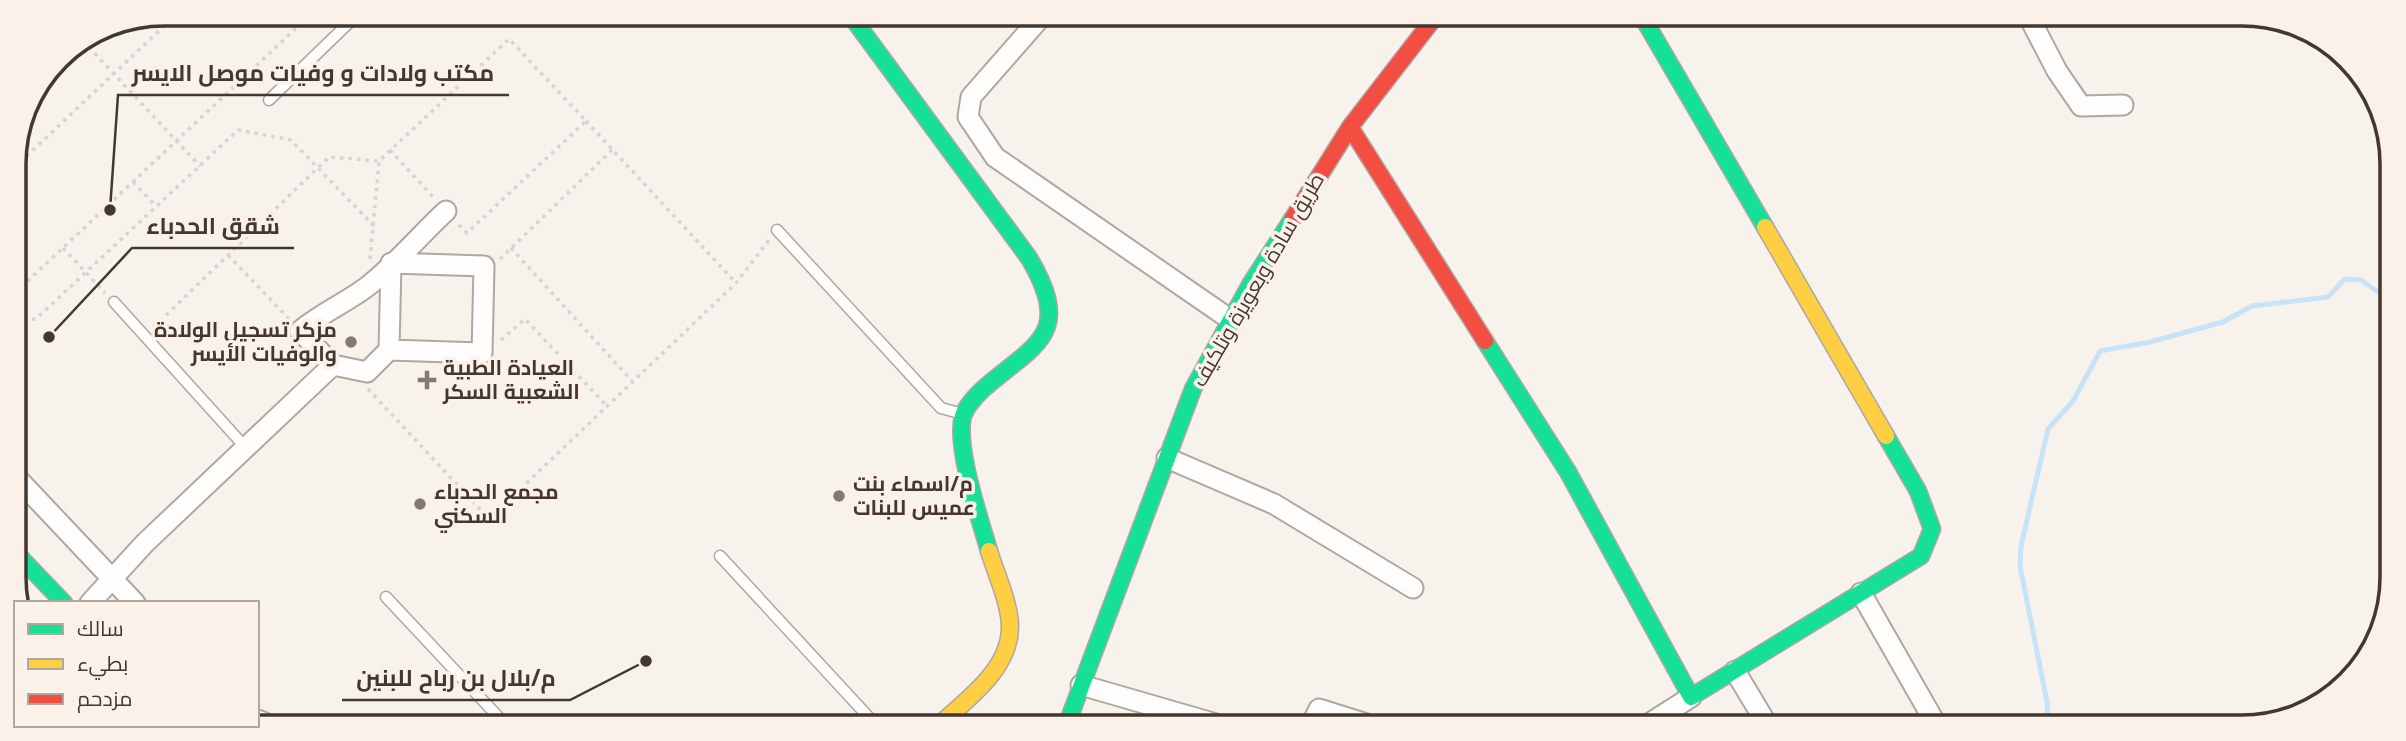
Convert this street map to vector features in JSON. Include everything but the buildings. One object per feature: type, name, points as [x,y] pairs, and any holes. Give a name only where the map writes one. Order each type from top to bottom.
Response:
[{"type":"street","points":[[858,26],[1029,258],[1047,294],[1048,311],[1041,342],[980,392],[963,414],[961,434],[965,456],[1010,623],[1010,638],[998,668],[950,715]]},
{"type":"street","points":[[1033,26],[971,97],[968,117],[995,157],[1231,320]]},
{"type":"street","name":"طريق سادة وبعويزة وتلكيف","points":[[1071,715],[1193,389],[1231,320],[1350,127],[1428,26]]},
{"type":"street","points":[[1648,26],[1918,491],[1932,529],[1921,556],[1664,714]]},
{"type":"street","points":[[2034,26],[2057,71],[2081,106],[2123,105]]},
{"type":"street","points":[[1350,127],[1568,472],[1691,697]]},
{"type":"street","points":[[391,263],[389,350],[367,372],[341,367],[300,331],[318,316],[368,286],[391,263],[446,211]]},
{"type":"street","points":[[389,350],[482,353],[484,275],[484,266],[391,263]]},
{"type":"street","points":[[92,601],[145,543],[246,448],[341,367]]},
{"type":"street","points":[[1167,458],[1274,505],[1413,587]]},
{"type":"street","points":[[26,488],[133,601]]},
{"type":"street","points":[[26,564],[62,601]]},
{"type":"street","points":[[1861,593],[1930,714]]},
{"type":"street","points":[[1735,671],[1761,714]]},
{"type":"street","points":[[1082,685],[1183,715]]},
{"type":"street","points":[[1316,714],[1319,709],[1341,714]]},
{"type":"lane","points":[[269,100],[346,26]]},
{"type":"lane","points":[[777,230],[941,408],[963,414]]},
{"type":"lane","points":[[114,303],[246,448]]},
{"type":"lane","points":[[720,556],[868,715]]},
{"type":"lane","points":[[386,597],[496,715]]},
{"type":"path","points":[[27,156],[164,26]]},
{"type":"path","points":[[27,282],[298,26]]},
{"type":"path","points":[[368,286],[379,160],[509,39],[736,283]]},
{"type":"path","points":[[89,48],[200,166]]},
{"type":"path","points":[[390,150],[467,233],[586,121]]},
{"type":"path","points":[[27,319],[36,319],[238,130],[291,140],[374,226]]},
{"type":"path","points":[[484,275],[612,150]]},
{"type":"path","points":[[145,336],[329,158],[379,160]]},
{"type":"path","points":[[133,182],[156,207]]},
{"type":"path","points":[[341,367],[489,519],[736,283],[777,230]]},
{"type":"path","points":[[63,248],[114,303]]},
{"type":"path","points":[[511,248],[632,382]]},
{"type":"path","points":[[228,255],[300,331]]},
{"type":"path","points":[[482,353],[525,319],[607,406]]},
{"type":"waterway","points":[[2048,714],[2020,566],[2021,546],[2048,429],[2073,401],[2100,351],[2150,342],[2223,322],[2252,306],[2328,297],[2345,279],[2361,280],[2380,293]]},
{"type":"traffic: fast","points":[[858,26],[1029,258],[1042,284],[1048,305],[1048,322],[1042,336],[1032,349],[979,393],[968,405],[963,416],[961,429],[965,464],[989,551]]},
{"type":"traffic: fast","points":[[1648,26],[1765,227]]},
{"type":"traffic: fast","points":[[1071,715],[1193,389],[1250,285],[1293,218]]},
{"type":"traffic: fast","points":[[1485,341],[1568,472],[1691,697],[1921,556],[1932,529],[1918,491],[1886,436]]},
{"type":"traffic: fast","points":[[26,563],[62,601]]},
{"type":"traffic: slow","points":[[1765,227],[1886,436]]},
{"type":"traffic: slow","points":[[951,715],[986,681],[1004,655],[1008,641],[1010,625],[1007,607],[989,551]]},
{"type":"traffic: jam","points":[[1293,218],[1350,127],[1428,26]]},
{"type":"traffic: jam","points":[[1350,127],[1485,341]]},
{"type":"place","name":"مكتب ولادات و وفيات موصل الايسر","points":[[110,210]]},
{"type":"place","name":"شقق الحدباء","points":[[49,337]]},
{"type":"place","name":"مزكر تسجيل الولادة والوفيات الأيسر","points":[[351,342]]},
{"type":"place","name":"العيادة الطبية الشعبية السكر","points":[[427,380]]},
{"type":"place","name":"م/اسماء بنت عميس للبنات","points":[[839,496]]},
{"type":"place","name":"مجمع الحدباء السكني","points":[[420,504]]},
{"type":"place","name":"م/بلال بن رباح للبنين","points":[[646,661]]}]
